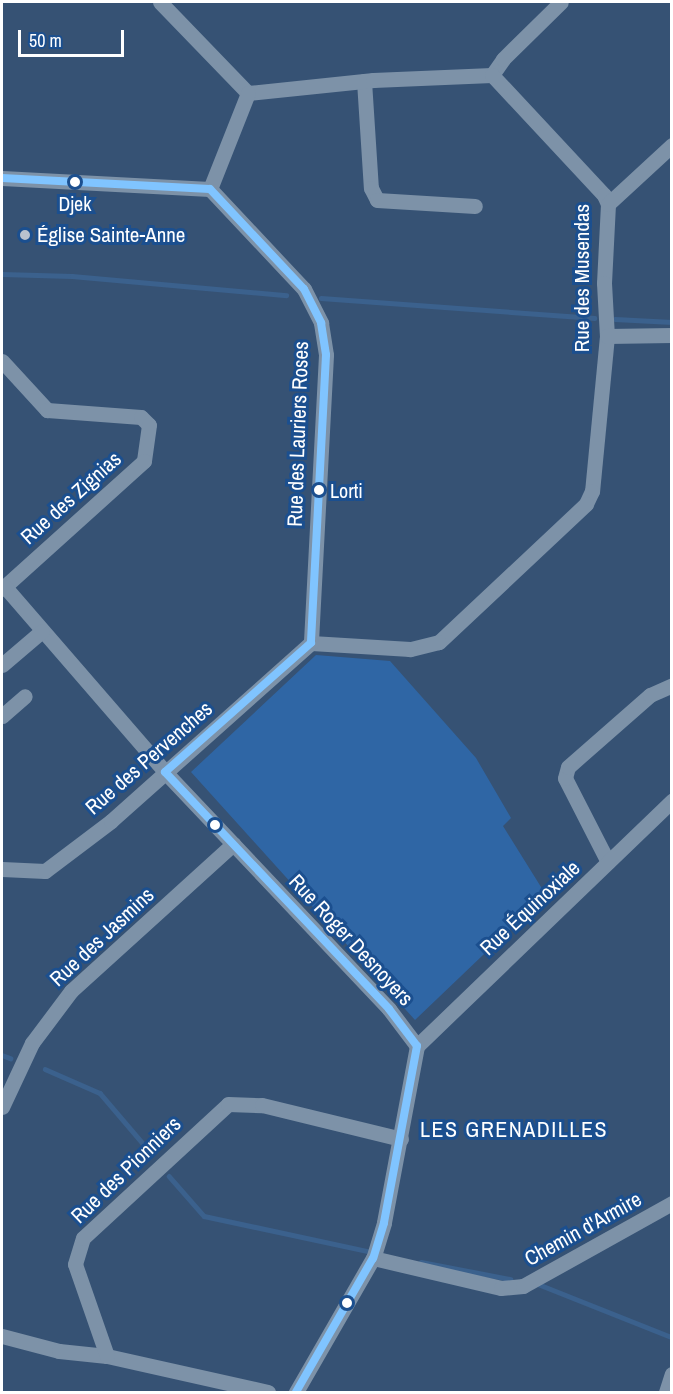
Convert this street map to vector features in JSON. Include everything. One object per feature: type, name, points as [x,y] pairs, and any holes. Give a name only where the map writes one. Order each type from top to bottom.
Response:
[{"type":"street","points":[[159,2],[248,93]]},
{"type":"street","points":[[248,93],[364,81],[492,75],[503,59],[561,2]]},
{"type":"street","name":"Rue des Musendas","points":[[311,643],[410,649],[439,642],[586,504],[592,491],[607,336],[604,283],[608,204],[588,178],[492,75]]},
{"type":"street","points":[[364,81],[371,188],[377,200],[475,206]]},
{"type":"street","points":[[2,178],[210,189],[248,93]]},
{"type":"street","points":[[608,204],[672,145]]},
{"type":"street","name":"Rue des Lauriers Roses","points":[[210,189],[304,289],[321,322],[326,355],[311,643]]},
{"type":"street","points":[[607,336],[672,335]]},
{"type":"street","name":"Rue des Zignias","points":[[2,361],[47,410],[141,417],[149,425],[144,461],[3,588]]},
{"type":"street","name":"Rue Roger Desnoyers","points":[[3,588],[165,772],[389,1009],[417,1046]]},
{"type":"street","points":[[2,665],[42,631]]},
{"type":"street","name":"Rue des Pervenches","points":[[2,869],[45,871],[111,821],[311,643]]},
{"type":"street","points":[[608,862],[565,778],[568,767],[650,695],[672,685]]},
{"type":"street","points":[[4,709],[25,696]]},
{"type":"street","name":"Rue Équinoxiale","points":[[417,1046],[672,801]]},
{"type":"street","name":"Rue des Jasmins","points":[[2,1107],[32,1043],[71,991],[233,844]]},
{"type":"street","points":[[296,1392],[373,1258],[384,1223],[417,1046]]},
{"type":"street","name":"Rue des Pionniers","points":[[107,1356],[75,1264],[83,1238],[228,1104],[273,1107],[401,1139]]},
{"type":"street","name":"Chemin d'Armire","points":[[373,1258],[501,1288],[523,1286],[672,1203]]},
{"type":"street","points":[[2,1336],[59,1351],[107,1356],[268,1392]]},
{"type":"street","points":[[666,1392],[672,1374]]},
{"type":"shaded area","points":[[316,655],[390,661],[476,758],[511,818],[503,826],[546,895],[415,1020],[191,772]]},
{"type":"waterway","points":[[2,274],[72,276],[286,295]]},
{"type":"waterway","points":[[321,298],[594,318]]},
{"type":"waterway","points":[[615,319],[672,322]]},
{"type":"waterway","points":[[2,1055],[10,1058]]},
{"type":"waterway","points":[[45,1069],[100,1093],[152,1154]]},
{"type":"waterway","points":[[169,1176],[204,1216],[367,1251]]},
{"type":"waterway","points":[[421,1262],[510,1279]]},
{"type":"waterway","points":[[538,1284],[669,1336]]},
{"type":"transit line","points":[[2,178],[210,189],[304,289],[321,323],[326,355],[311,643]]},
{"type":"transit line","points":[[165,772],[311,643]]},
{"type":"transit line","points":[[165,772],[389,1009],[417,1046],[384,1223],[373,1258],[296,1392]]},
{"type":"place","name":"Djek","points":[[75,182]]},
{"type":"place","name":"Église Sainte-Anne","points":[[25,235]]},
{"type":"place","name":"Lorti","points":[[319,490]]},
{"type":"district","name":"LES GRENADILLES","points":[[514,1130]]}]
